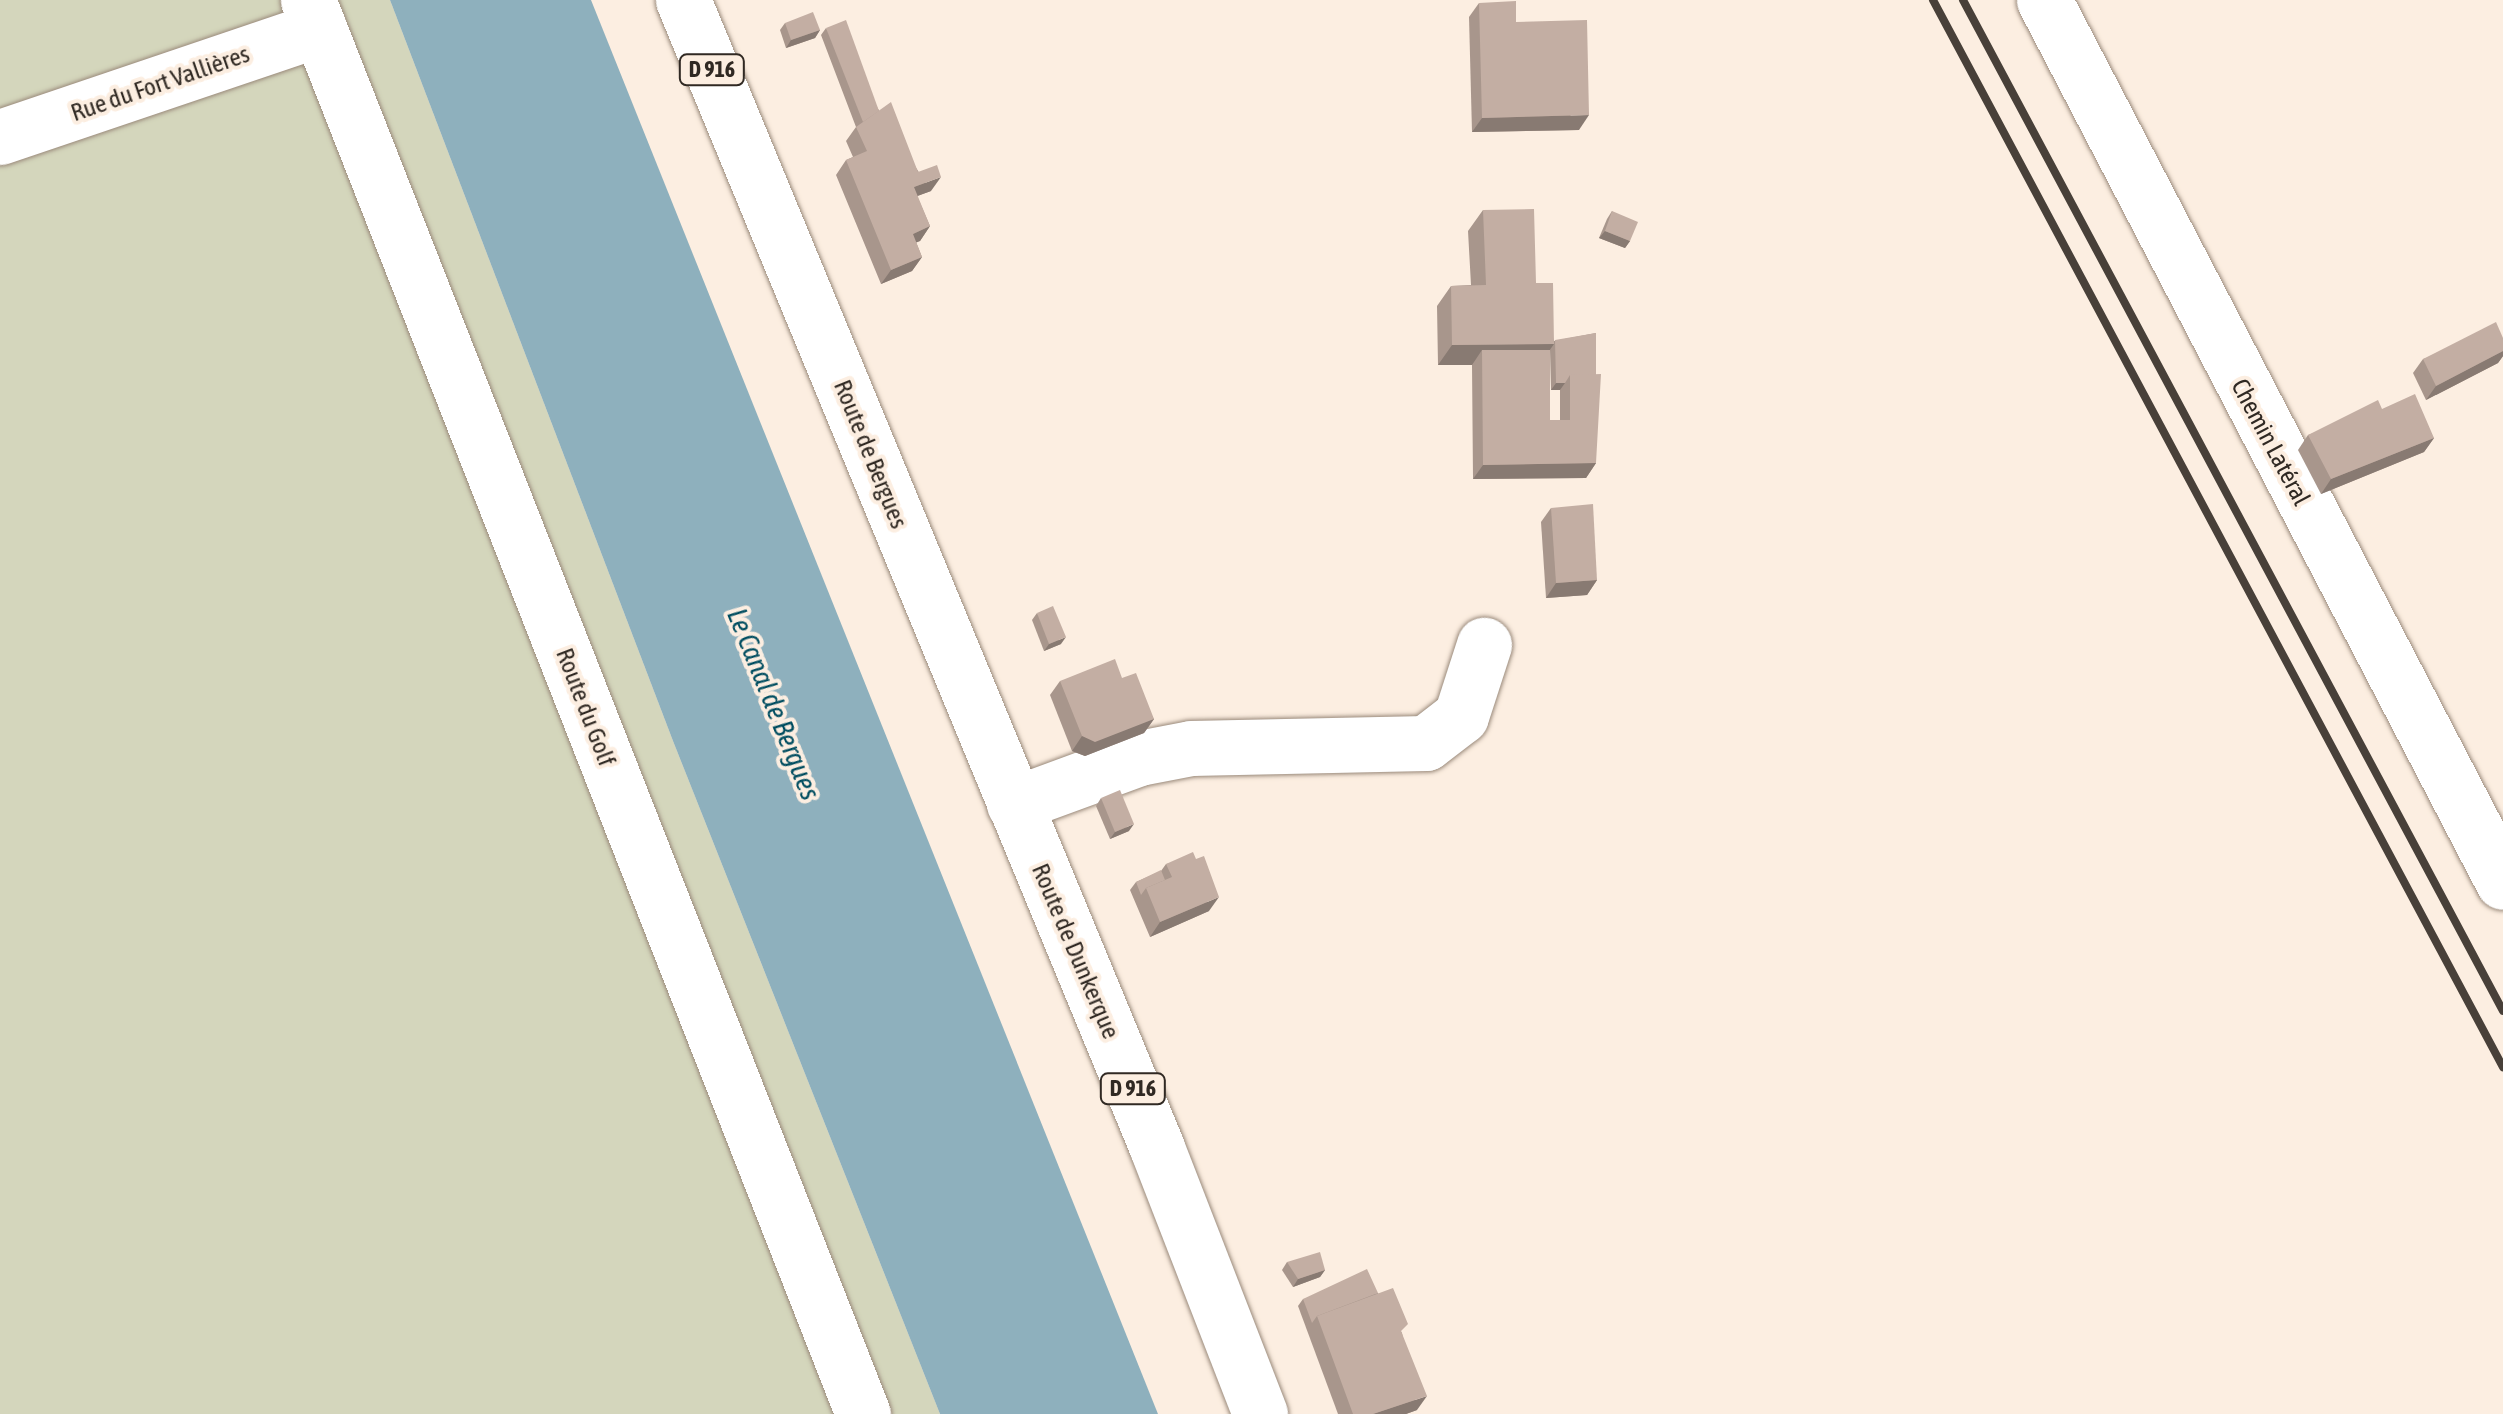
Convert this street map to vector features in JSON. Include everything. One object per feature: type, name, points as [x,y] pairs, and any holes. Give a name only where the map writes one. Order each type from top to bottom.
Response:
[{"type":"street","name":"Route de Bergues","points":[[683,0],[1007,785]]},
{"type":"street","name":"Chemin Latéral","points":[[2044,0],[2503,882]]},
{"type":"street","name":"Rue du Fort Vallières","points":[[0,137],[314,14]]},
{"type":"street","name":"Route du Golf","points":[[314,14],[863,1414]]},
{"type":"street","points":[[1007,785],[1191,748],[1426,743],[1461,716],[1484,645]]},
{"type":"street","name":"Route de Dunkerque","points":[[1007,785],[1260,1414]]},
{"type":"green space","points":[[0,0],[390,0],[673,741],[940,1414],[0,1414]]},
{"type":"water","name":"Le Canal de Bergues","points":[[390,0],[591,0],[1158,1414],[940,1414],[673,741]]},
{"type":"building","points":[[1516,1],[1516,22],[1587,20],[1589,115],[1482,118],[1479,3]]},
{"type":"building","points":[[813,12],[820,30],[791,40],[785,23]]},
{"type":"building","points":[[846,20],[879,111],[863,122],[826,28]]},
{"type":"building","points":[[891,102],[918,172],[937,165],[941,177],[914,187],[930,226],[913,234],[922,257],[891,270],[846,160],[867,151],[856,127]]},
{"type":"building","points":[[1534,209],[1536,283],[1553,283],[1554,344],[1452,345],[1451,286],[1486,285],[1483,210]]},
{"type":"building","points":[[1612,211],[1638,222],[1630,241],[1605,231]]},
{"type":"building","points":[[2496,322],[2503,338],[2503,351],[2436,386],[2423,359]]},
{"type":"building","points":[[1596,333],[1596,375],[1570,375],[1565,383],[1556,383],[1555,340]]},
{"type":"building","points":[[1482,350],[1550,350],[1550,420],[1570,420],[1570,375],[1601,374],[1596,463],[1483,465]]},
{"type":"building","points":[[2415,394],[2434,438],[2331,479],[2308,435],[2378,400],[2382,409]]},
{"type":"building","points":[[1593,504],[1597,580],[1556,583],[1551,508]]},
{"type":"building","points":[[1053,606],[1066,637],[1049,644],[1037,613]]},
{"type":"building","points":[[1115,659],[1122,678],[1136,673],[1154,719],[1095,742],[1082,736],[1060,681]]},
{"type":"building","points":[[1120,790],[1134,824],[1115,832],[1101,798]]},
{"type":"building","points":[[1193,852],[1196,859],[1204,856],[1219,897],[1160,922],[1146,888],[1172,877],[1166,864]]},
{"type":"building","points":[[1161,870],[1165,880],[1146,888],[1141,895],[1136,882]]},
{"type":"building","points":[[1320,1252],[1325,1270],[1298,1279],[1287,1262]]},
{"type":"building","points":[[1367,1269],[1378,1293],[1317,1316],[1312,1323],[1303,1299]]},
{"type":"building","points":[[1393,1288],[1408,1324],[1401,1331],[1427,1396],[1373,1414],[1353,1414],[1317,1316]]},
{"type":"railway","points":[[1933,0],[2503,1067]]},
{"type":"railway","points":[[1963,0],[2503,1011]]}]
